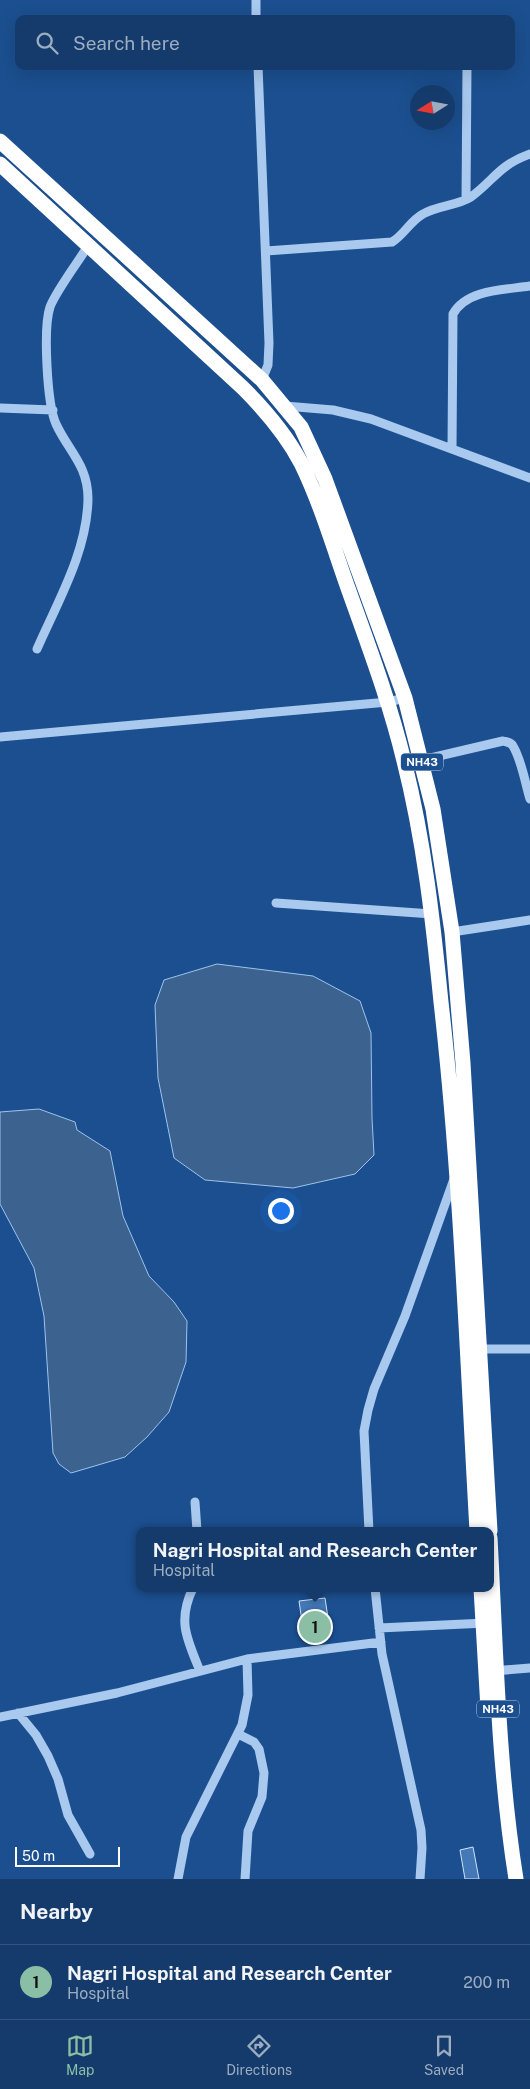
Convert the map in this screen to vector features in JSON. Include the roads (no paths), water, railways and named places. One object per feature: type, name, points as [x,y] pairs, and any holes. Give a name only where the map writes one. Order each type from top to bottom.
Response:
[{"type":"highway","name":"NH43","points":[[0,141],[262,380],[301,427],[325,478],[405,698],[422,760],[443,868],[452,932],[462,1063],[490,1527]]},
{"type":"highway","name":"NH43","points":[[0,164],[243,388],[267,412],[281,430],[301,463],[327,529],[388,702],[412,800],[432,914],[448,1064],[477,1527]]},
{"type":"highway","name":"NH43","points":[[482,1592],[489,1623]]},
{"type":"highway","name":"NH43","points":[[489,1592],[497,1816],[507,1879]]},
{"type":"highway","name":"NH43","points":[[491,1671],[509,1834],[516,1879]]},
{"type":"street","points":[[256,0],[256,15]]},
{"type":"street","points":[[258,70],[269,343],[268,365],[262,380]]},
{"type":"street","points":[[466,199],[467,70]]},
{"type":"street","points":[[266,251],[392,242],[399,238],[422,214],[466,199],[501,168],[513,160],[530,154]]},
{"type":"street","points":[[37,649],[77,558],[86,526],[88,498],[86,478],[81,464],[55,421],[53,410],[48,363],[48,316],[51,306],[88,246]]},
{"type":"street","points":[[452,449],[453,314],[464,300],[477,295],[530,286]]},
{"type":"street","points":[[285,406],[333,410],[370,419],[530,478]]},
{"type":"street","points":[[0,408],[53,410]]},
{"type":"street","points":[[0,737],[388,702],[405,698]]},
{"type":"street","points":[[422,760],[503,741],[509,742],[516,753],[530,799]]},
{"type":"street","points":[[276,902],[432,914]]},
{"type":"street","points":[[452,932],[530,920]]},
{"type":"street","points":[[369,1527],[364,1431],[368,1410],[374,1389],[405,1316],[456,1174]]},
{"type":"street","points":[[480,1349],[530,1349]]},
{"type":"street","points":[[194,1502],[197,1527]]},
{"type":"street","points":[[190,1592],[186,1602],[184,1628],[200,1671]]},
{"type":"street","points":[[375,1592],[388,1683],[421,1830],[420,1879]]},
{"type":"street","points":[[379,1628],[489,1623]]},
{"type":"street","points":[[0,1717],[117,1694],[247,1659],[381,1642]]},
{"type":"street","points":[[178,1879],[186,1837],[238,1734],[246,1709],[248,1695],[247,1659]]},
{"type":"street","points":[[491,1671],[530,1668]]},
{"type":"street","points":[[18,1713],[36,1735],[48,1756],[58,1778],[68,1815],[90,1854]]},
{"type":"street","points":[[238,1734],[254,1742],[259,1749],[264,1773],[262,1796],[248,1832],[245,1879]]},
{"type":"water","points":[[217,964],[313,976],[360,1001],[371,1033],[374,1155],[355,1174],[293,1188],[205,1180],[174,1158],[158,1078],[155,1005],[164,980]]},
{"type":"water","points":[[39,1109],[75,1122],[77,1130],[110,1151],[123,1216],[149,1276],[174,1302],[187,1321],[186,1362],[169,1412],[147,1437],[125,1457],[71,1473],[59,1464],[53,1453],[44,1316],[34,1268],[0,1204],[0,1112]]},
{"type":"place","name":"Nagri Hospital and Research Center","points":[[315,1627]]}]
